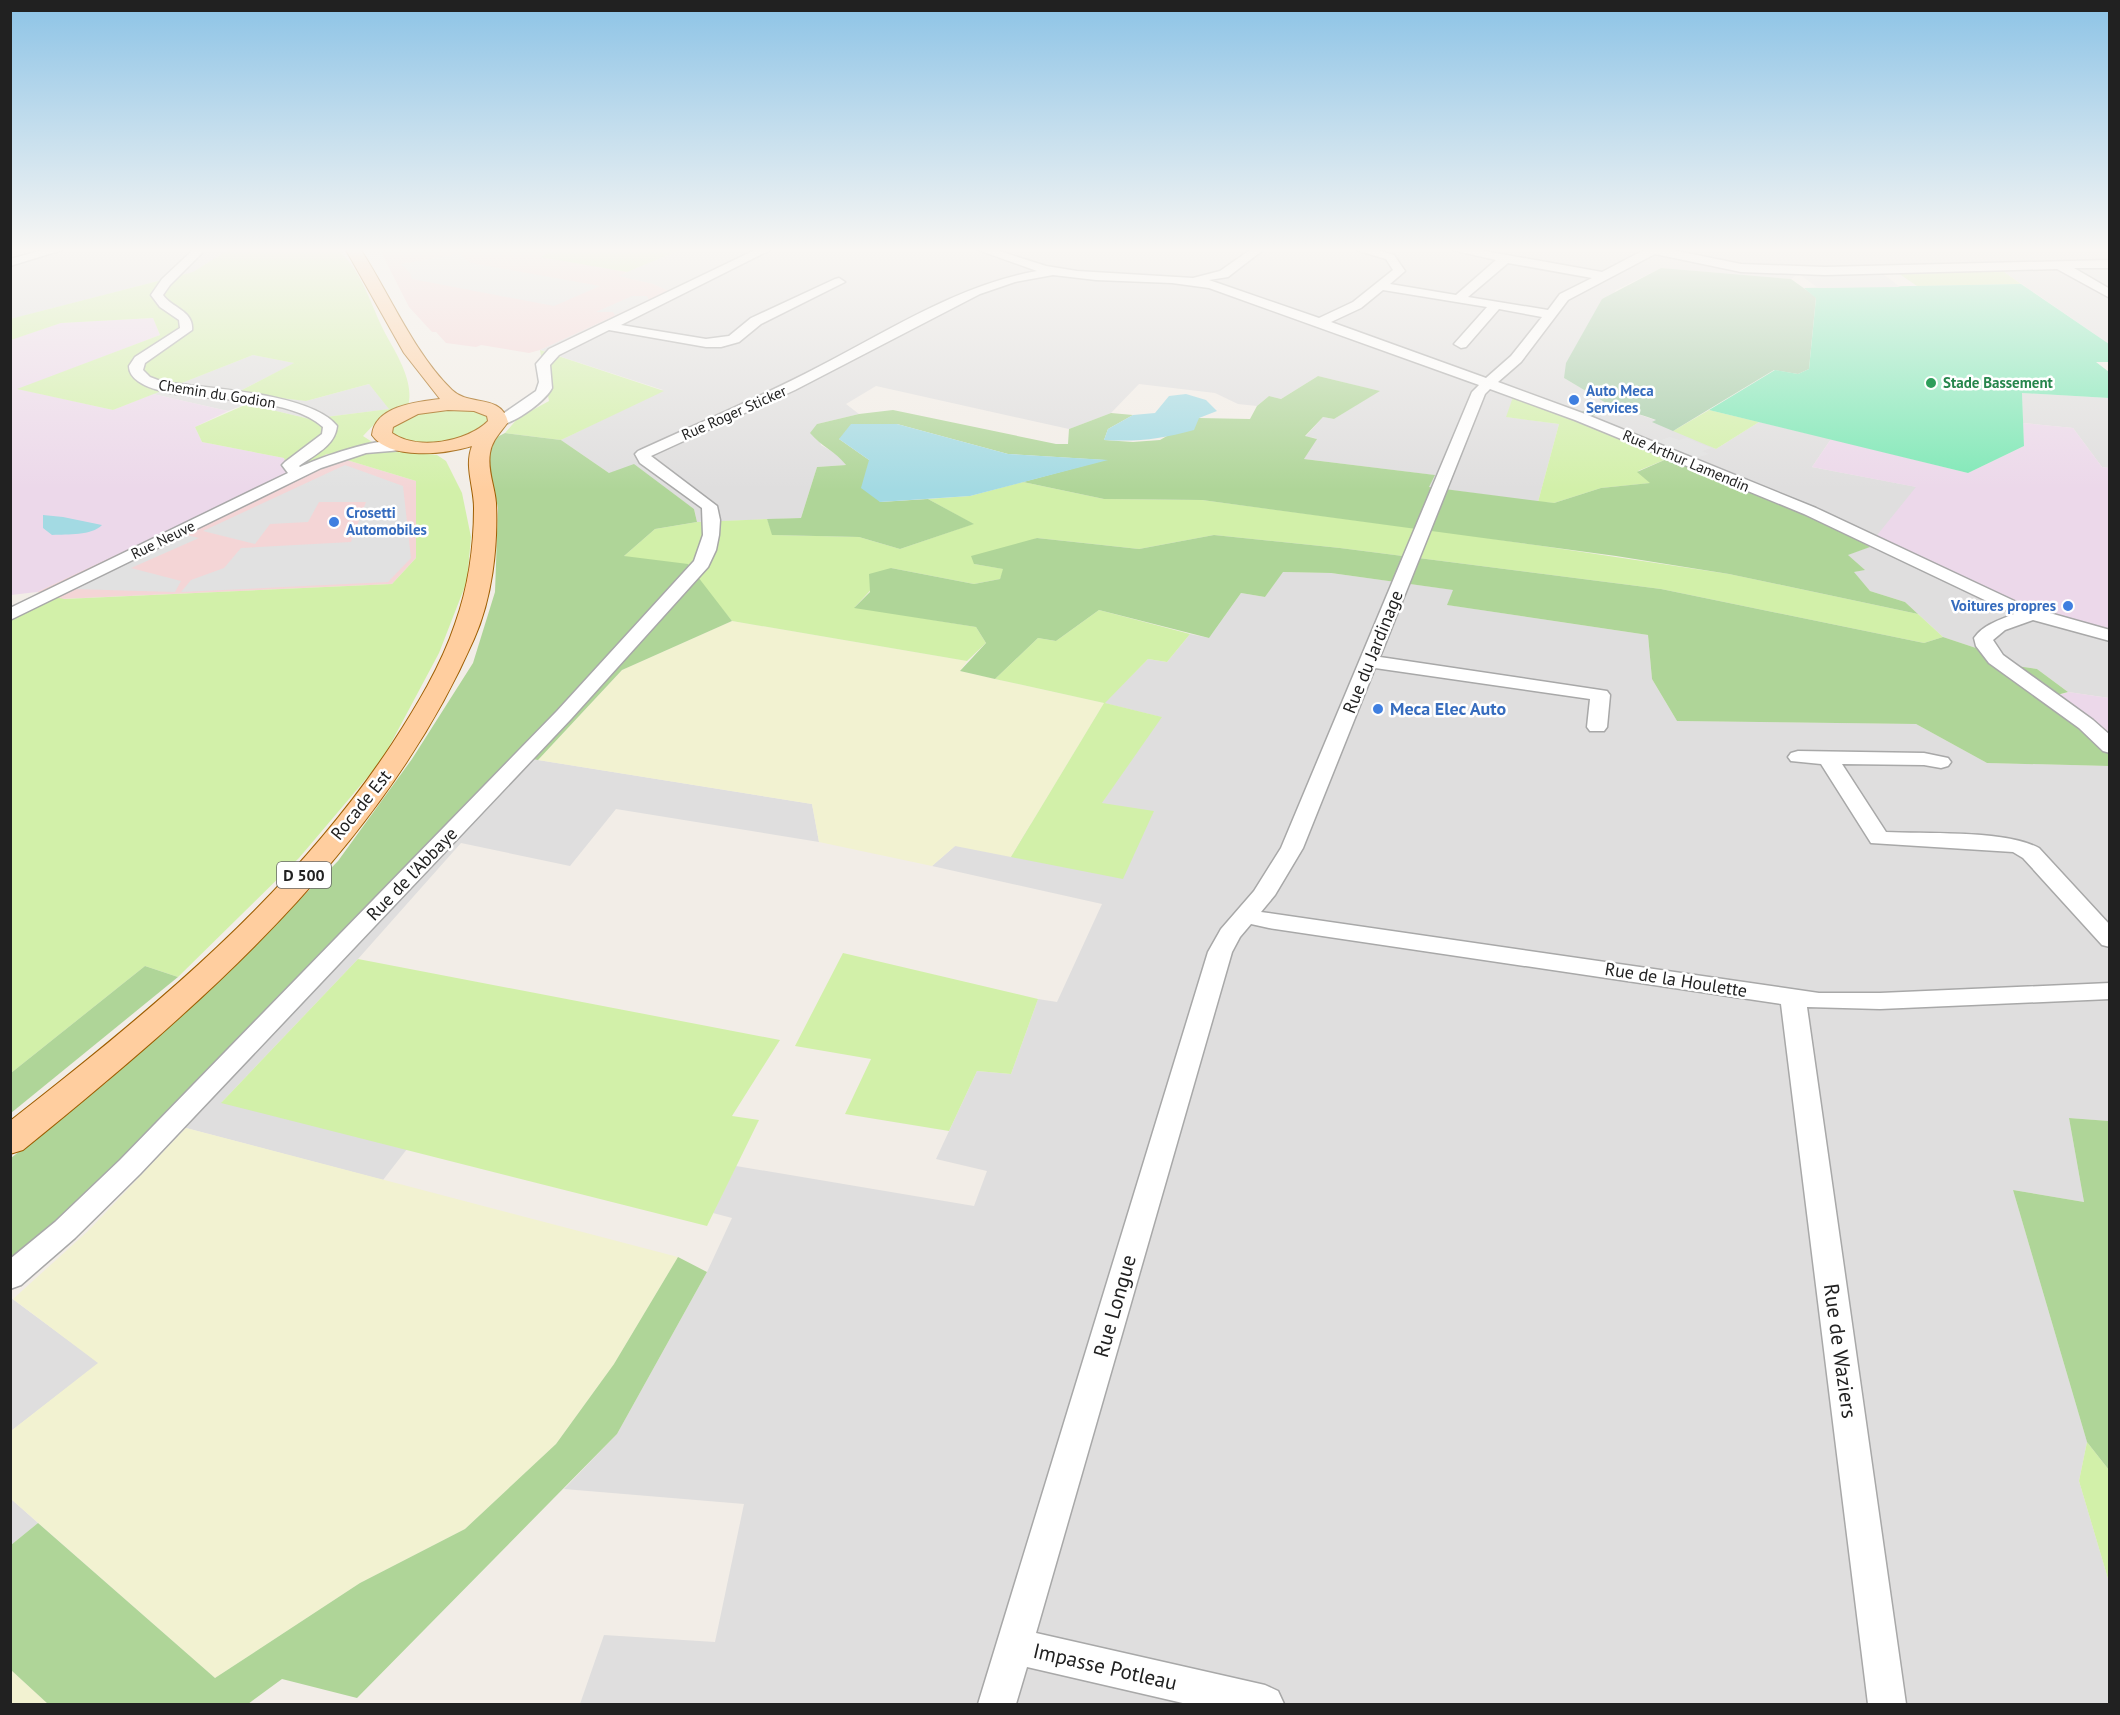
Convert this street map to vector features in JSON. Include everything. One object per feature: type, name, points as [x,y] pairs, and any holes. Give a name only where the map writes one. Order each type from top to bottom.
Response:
[{"type":"main road","points":[[400,330],[446,395],[496,413],[494,427],[465,441],[426,447],[402,445],[383,437],[381,430],[383,425],[392,418],[411,410],[436,405],[469,405]]},
{"type":"main road","points":[[409,345],[419,375],[421,394],[418,405],[411,410]]},
{"type":"main road","name":"D 500","points":[[483,530],[485,505],[478,458],[480,446],[494,427]]},
{"type":"main road","name":"D 500","points":[[426,447],[447,453],[459,465],[483,530]]},
{"type":"main road","name":"Rocade Est","points":[[10,1141],[117,1054],[220,961],[287,893],[367,800],[414,734],[456,652],[474,604],[482,557],[483,530]]},
{"type":"street","name":"Chemin du Godion","points":[[186,330],[140,360],[136,366],[136,372],[145,380],[160,386],[284,405],[324,418],[330,426],[326,439],[290,465],[292,469],[308,469]]},
{"type":"street","points":[[494,427],[545,388],[543,367],[546,357],[563,346],[598,330]]},
{"type":"street","points":[[630,330],[706,343],[727,342],[745,330]]},
{"type":"street","name":"Rue Roger Sticker","points":[[643,454],[790,387],[900,330]]},
{"type":"street","name":"Rue Arthur Lamendin","points":[[1339,330],[1572,414],[1810,511],[2031,614],[2109,636]]},
{"type":"street","points":[[1461,344],[1474,330]]},
{"type":"street","name":"Rue du Jardinage","points":[[1246,915],[1276,876],[1292,848],[1479,392],[1516,359],[1538,330]]},
{"type":"street","points":[[469,405],[512,404],[540,394]]},
{"type":"street","name":"Rue Neuve","points":[[10,615],[308,469],[364,440],[383,425]]},
{"type":"street","name":"Rue Neuve","points":[[308,469],[364,449],[402,445]]},
{"type":"street","name":"Rue de l'Abbaye","points":[[10,1277],[71,1224],[130,1167],[564,715],[702,564],[712,523],[709,506],[645,460],[643,454]]},
{"type":"street","points":[[2031,614],[1991,630],[1983,638],[1985,646],[1996,659],[2085,724],[2109,747]]},
{"type":"street","points":[[1369,661],[1600,695],[1597,727]]},
{"type":"street","points":[[1798,757],[1924,759],[1941,762]]},
{"type":"street","points":[[1827,757],[1880,838],[2005,844],[2020,847],[2037,859],[2109,940]]},
{"type":"street","name":"Rue de la Houlette","points":[[1246,915],[1269,921],[1793,998],[1870,1002],[2109,991]]},
{"type":"street","name":"Rue Longue","points":[[997,1704],[1215,966],[1229,934],[1246,915]]},
{"type":"street","name":"Rue de Waziers","points":[[1793,998],[1887,1704]]},
{"type":"street","name":"Impasse Potleau","points":[[1014,1646],[1265,1704]]},
{"type":"shaded area","points":[[40,330],[158,330],[160,335],[19,389],[113,410],[153,394],[228,411],[195,427],[202,442],[284,458],[289,474],[37,592],[11,595],[10,340]]},
{"type":"shaded area","points":[[430,330],[584,330],[529,353],[481,345],[476,347],[446,343],[436,332]]},
{"type":"shaded area","points":[[583,330],[1592,330],[1564,378],[1606,403],[1582,412],[1592,416],[1605,411],[1626,410],[1658,421],[1716,449],[1759,422],[1831,439],[1812,467],[1917,487],[1875,539],[2109,633],[2109,698],[2068,692],[2037,669],[1996,663],[1976,648],[1943,637],[1905,602],[1870,591],[1853,572],[1864,570],[1847,555],[1869,547],[1840,530],[1569,418],[1507,417],[1559,424],[1538,502],[1428,487],[1434,475],[1304,459],[1316,438],[1305,437],[1323,417],[1334,419],[1379,391],[1318,376],[1281,399],[1269,396],[1257,406],[1238,404],[1215,393],[1139,384],[1111,413],[1069,429],[876,386],[846,404],[859,414],[817,424],[821,445],[838,455],[846,465],[817,467],[801,518],[697,522],[694,509],[671,493],[609,473],[561,440],[663,390],[540,350]]},
{"type":"shaded area","points":[[2089,330],[2109,330],[2109,344]]},
{"type":"shaded area","points":[[253,355],[295,363],[238,392],[306,401],[369,384],[390,409],[310,419],[247,404],[228,411],[153,394]]},
{"type":"shaded area","points":[[2022,393],[2109,398],[2109,468],[2102,467],[2073,428],[2023,423]]},
{"type":"shaded area","points":[[2023,423],[2073,428],[2102,467],[2109,468],[2109,633],[2045,616],[1874,539],[1916,487],[1812,467],[1831,439],[1968,473],[2024,446]]},
{"type":"shaded area","points":[[1670,437],[1679,440],[1686,438],[1711,448],[1702,451],[1709,454],[1695,458],[1655,442]]},
{"type":"shaded area","points":[[327,454],[416,481],[416,558],[392,584],[61,599],[37,592]]},
{"type":"shaded area","points":[[345,465],[403,486],[411,558],[388,582],[181,592],[191,580],[224,568],[241,548],[351,542],[366,502],[319,502],[308,522],[270,524],[255,544],[203,531]]},
{"type":"shaded area","points":[[182,534],[199,538],[131,568],[181,581],[175,592],[73,589]]},
{"type":"shaded area","points":[[1282,572],[1331,573],[1454,590],[1448,605],[1648,635],[1652,679],[1677,721],[1916,724],[1987,763],[2109,766],[2109,1121],[2069,1118],[2084,1202],[2013,1190],[2087,1442],[2079,1481],[2109,1582],[2109,1704],[580,1704],[604,1635],[715,1642],[744,1504],[564,1489],[617,1434],[707,1272],[732,1218],[713,1213],[736,1166],[974,1206],[987,1171],[936,1159],[977,1071],[1011,1074],[1038,999],[1057,1002],[1102,904],[932,866],[955,846],[1101,804],[1161,717],[1104,703],[1148,659],[1167,662],[1190,634],[1209,638],[1241,593],[1265,597]]},
{"type":"shaded area","points":[[2068,692],[2109,698],[2109,738],[2056,696]]},
{"type":"shaded area","points":[[513,756],[812,804],[819,842],[616,809],[570,866],[461,843],[358,959],[222,1102],[407,1149],[383,1180],[186,1128],[159,1125]]},
{"type":"shaded area","points":[[11,1298],[99,1363],[11,1431]]},
{"type":"shaded area","points":[[11,1499],[38,1523],[11,1545]]},
{"type":"green space","points":[[11,330],[40,330],[11,340]]},
{"type":"green space","points":[[158,330],[384,330],[403,367],[409,387],[408,406],[383,415],[363,436],[383,449],[437,455],[446,461],[462,493],[471,537],[467,581],[439,653],[382,760],[299,858],[178,977],[145,966],[11,1073],[11,620],[55,597],[64,599],[392,584],[416,558],[416,481],[327,454],[289,474],[284,458],[202,442],[195,427],[247,404],[310,419],[389,409],[369,384],[306,401],[236,393],[294,363],[253,355],[113,410],[17,389],[160,335]]},
{"type":"green space","points":[[1585,330],[1813,330],[1809,369],[1798,374],[1774,370],[1673,431],[1652,422],[1656,420],[1632,412],[1618,411],[1592,416],[1581,412],[1606,403],[1564,378],[1566,363]]},
{"type":"green space","name":"Stade Bassement","points":[[1813,330],[2089,330],[2109,344],[2109,362],[2096,362],[2109,372],[2109,398],[2022,393],[2024,446],[1968,473],[1709,410],[1775,370],[1798,374],[1809,369]]},
{"type":"green space","points":[[540,350],[664,391],[561,440],[505,433],[518,418],[549,401]]},
{"type":"green space","points":[[1318,376],[1380,391],[1334,419],[1323,417],[1305,436],[1317,439],[1304,459],[1435,475],[1429,487],[1554,503],[1601,488],[1650,483],[1637,472],[1669,458],[1840,530],[1870,547],[1848,555],[1865,570],[1854,572],[1870,591],[1905,602],[1918,614],[1729,574],[1616,556],[1202,500],[1104,499],[1023,482],[1105,460],[1008,454],[897,424],[839,439],[869,460],[880,502],[928,499],[974,524],[900,549],[859,537],[772,535],[767,519],[801,518],[817,467],[846,465],[810,433],[817,424],[859,414],[893,410],[1056,444],[1068,444],[1069,429],[1111,413],[1133,415],[1108,429],[1104,440],[1133,442],[1160,440],[1198,418],[1250,419],[1257,406],[1269,396],[1281,399]]},
{"type":"green space","points":[[1513,397],[1669,458],[1638,471],[1651,483],[1601,488],[1554,503],[1538,502],[1559,424],[1506,417]]},
{"type":"green space","points":[[464,408],[487,415],[489,422],[462,439],[417,442],[397,437],[391,432],[392,427],[411,415]]},
{"type":"green space","points":[[1709,410],[1759,422],[1716,449],[1673,431]]},
{"type":"green space","points":[[505,433],[561,440],[609,473],[634,464],[694,509],[697,522],[655,529],[624,556],[688,564],[732,621],[622,670],[538,760],[513,756],[116,1170],[11,1261],[11,1158],[107,1082],[250,950],[338,861],[412,759],[473,663],[495,592],[498,508],[487,454],[493,439]]},
{"type":"green space","points":[[1023,482],[1104,499],[1202,500],[1468,535],[1729,574],[1918,614],[1943,637],[1924,643],[1661,589],[1340,548],[1214,535],[1139,549],[1037,538],[974,564],[1004,569],[1000,579],[974,584],[891,568],[855,607],[976,627],[986,643],[967,661],[732,621],[712,597],[624,556],[655,529],[697,522],[767,519],[773,535],[859,537],[900,549],[973,524],[928,499],[970,496]]},
{"type":"green space","points":[[1214,535],[1340,548],[1661,589],[1924,643],[1943,637],[1976,648],[1996,663],[2037,669],[2068,692],[2057,695],[2109,738],[2109,766],[1987,763],[1916,724],[1677,721],[1652,679],[1648,635],[1447,605],[1453,590],[1331,573],[1283,572],[1265,597],[1241,593],[1209,638],[1099,610],[1056,641],[1038,638],[995,679],[960,671],[986,643],[976,627],[854,608],[870,592],[869,574],[891,568],[974,584],[1000,579],[1003,569],[974,564],[971,556],[1037,538],[1139,549]]},
{"type":"green space","points":[[1099,610],[1190,634],[1167,662],[1148,659],[1105,703],[1162,717],[1102,803],[1154,811],[1123,879],[1011,857],[1104,703],[995,679],[1038,638],[1056,641]]},
{"type":"green space","points":[[732,621],[967,661],[960,671],[1104,703],[1011,857],[955,846],[932,866],[819,842],[812,804],[538,760],[622,670]]},
{"type":"green space","points":[[843,953],[1038,999],[1011,1074],[977,1071],[949,1131],[845,1114],[871,1059],[795,1046]]},
{"type":"green space","points":[[358,959],[780,1040],[732,1116],[759,1120],[707,1226],[221,1103]]},
{"type":"green space","points":[[145,966],[178,977],[11,1113],[11,1073]]},
{"type":"green space","points":[[2069,1118],[2109,1121],[2109,1470],[2087,1442],[2013,1190],[2084,1202]]},
{"type":"green space","points":[[186,1128],[678,1257],[614,1364],[556,1444],[465,1529],[360,1583],[215,1678],[11,1499],[11,1431],[98,1363],[13,1299],[88,1231]]},
{"type":"green space","points":[[678,1257],[707,1272],[617,1434],[357,1698],[282,1679],[248,1704],[48,1704],[11,1670],[11,1545],[38,1523],[215,1678],[360,1583],[465,1529],[556,1444],[614,1364]]},
{"type":"green space","points":[[2087,1442],[2109,1470],[2109,1582],[2079,1481]]},
{"type":"green space","points":[[11,1670],[48,1704],[11,1704]]},
{"type":"water","points":[[1186,394],[1206,400],[1217,411],[1199,418],[1194,430],[1160,438],[1128,441],[1104,440],[1108,429],[1133,415],[1155,413],[1169,396]]},
{"type":"water","points":[[851,424],[897,424],[1008,454],[1108,460],[970,496],[880,502],[861,488],[869,460],[839,439]]},
{"type":"water","points":[[43,515],[102,525],[86,533],[52,535],[43,528]]},
{"type":"place","name":"Stade Bassement","points":[[1931,383]]},
{"type":"place","name":"Auto Meca Services","points":[[1574,400]]},
{"type":"place","name":"Crosetti Automobiles","points":[[334,522]]},
{"type":"place","name":"Voitures propres","points":[[2068,606]]},
{"type":"place","name":"Meca Elec Auto","points":[[1378,709]]}]
